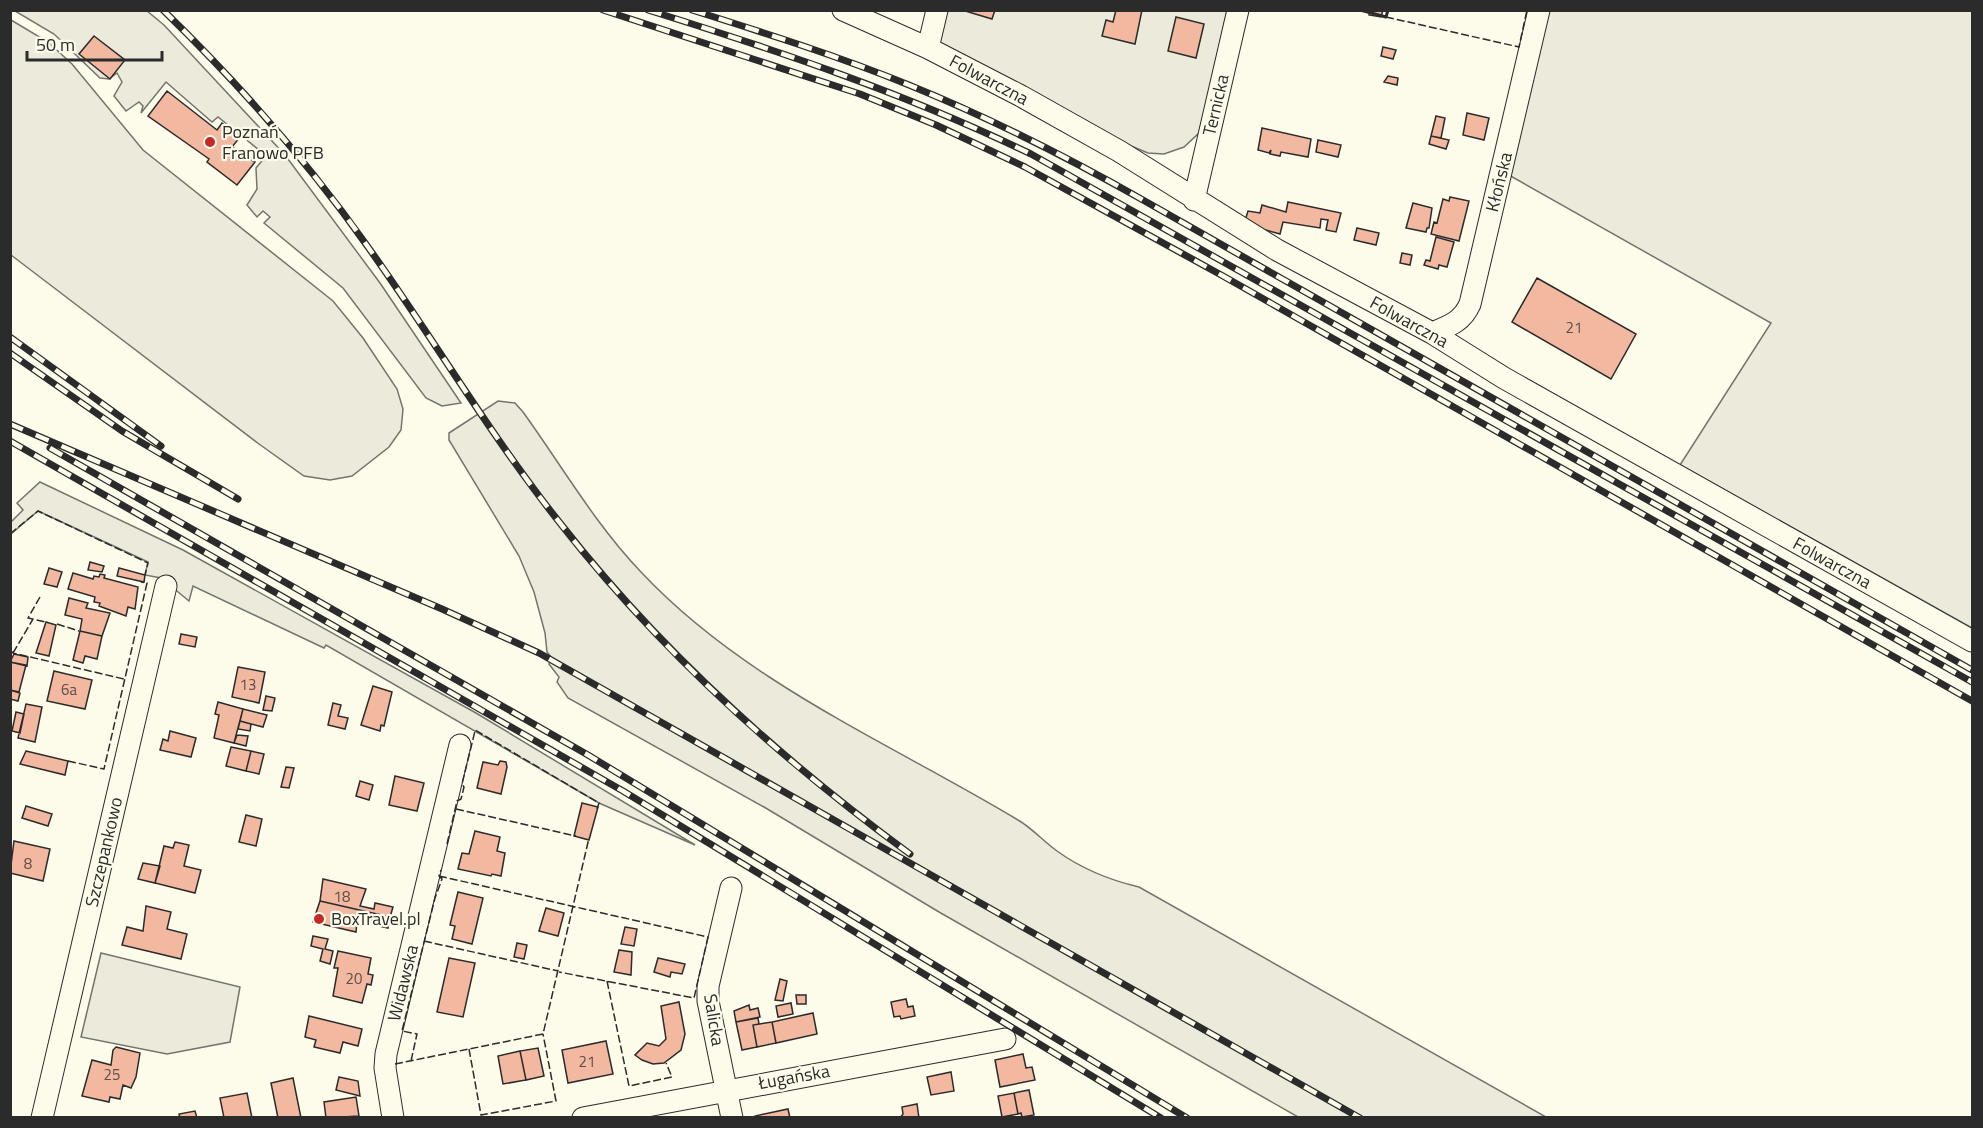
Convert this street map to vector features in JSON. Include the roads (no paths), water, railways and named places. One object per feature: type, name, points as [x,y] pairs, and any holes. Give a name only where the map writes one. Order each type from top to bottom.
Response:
[{"type":"street","name":"Folwarczna","points":[[843,10],[928,48],[1119,151],[1277,250],[1432,333],[1504,378],[1972,641]]},
{"type":"street","points":[[928,48],[937,10]]},
{"type":"street","name":"Ternicka","points":[[1194,200],[1238,10]]},
{"type":"street","name":"Kłońska","points":[[1432,333],[1454,324],[1465,315],[1470,304],[1539,10]]},
{"type":"street","name":"Szczepankowo","points":[[42,1118],[166,586]]},
{"type":"street","name":"Widawska","points":[[393,1118],[385,1068],[386,1054],[460,745]]},
{"type":"street","name":"Salicka","points":[[731,888],[708,986],[708,1001],[732,1118]]},
{"type":"street","name":"Ługańska","points":[[583,1118],[1005,1039]]},
{"type":"railway","points":[[163,10],[245,95],[321,184],[392,281],[534,490],[598,570],[638,615],[723,701],[814,780],[910,854]]},
{"type":"railway","points":[[603,10],[860,94],[936,125],[1025,167],[1223,276],[1972,701]]},
{"type":"railway","points":[[648,10],[746,41],[890,93],[1031,154],[1972,682]]},
{"type":"railway","points":[[692,10],[882,74],[969,111],[1057,153],[1972,670]]},
{"type":"railway","points":[[10,337],[161,446]]},
{"type":"railway","points":[[10,353],[122,431],[238,499]]},
{"type":"railway","points":[[10,424],[442,609],[539,653],[1360,1118]]},
{"type":"railway","points":[[10,441],[623,791],[1161,1118]]},
{"type":"railway","points":[[50,448],[588,755],[1187,1118]]},
{"type":"place","name":"Poznań Franowo PFB","points":[[210,142]]},
{"type":"place","name":"BoxTravel.pl","points":[[319,919]]}]
